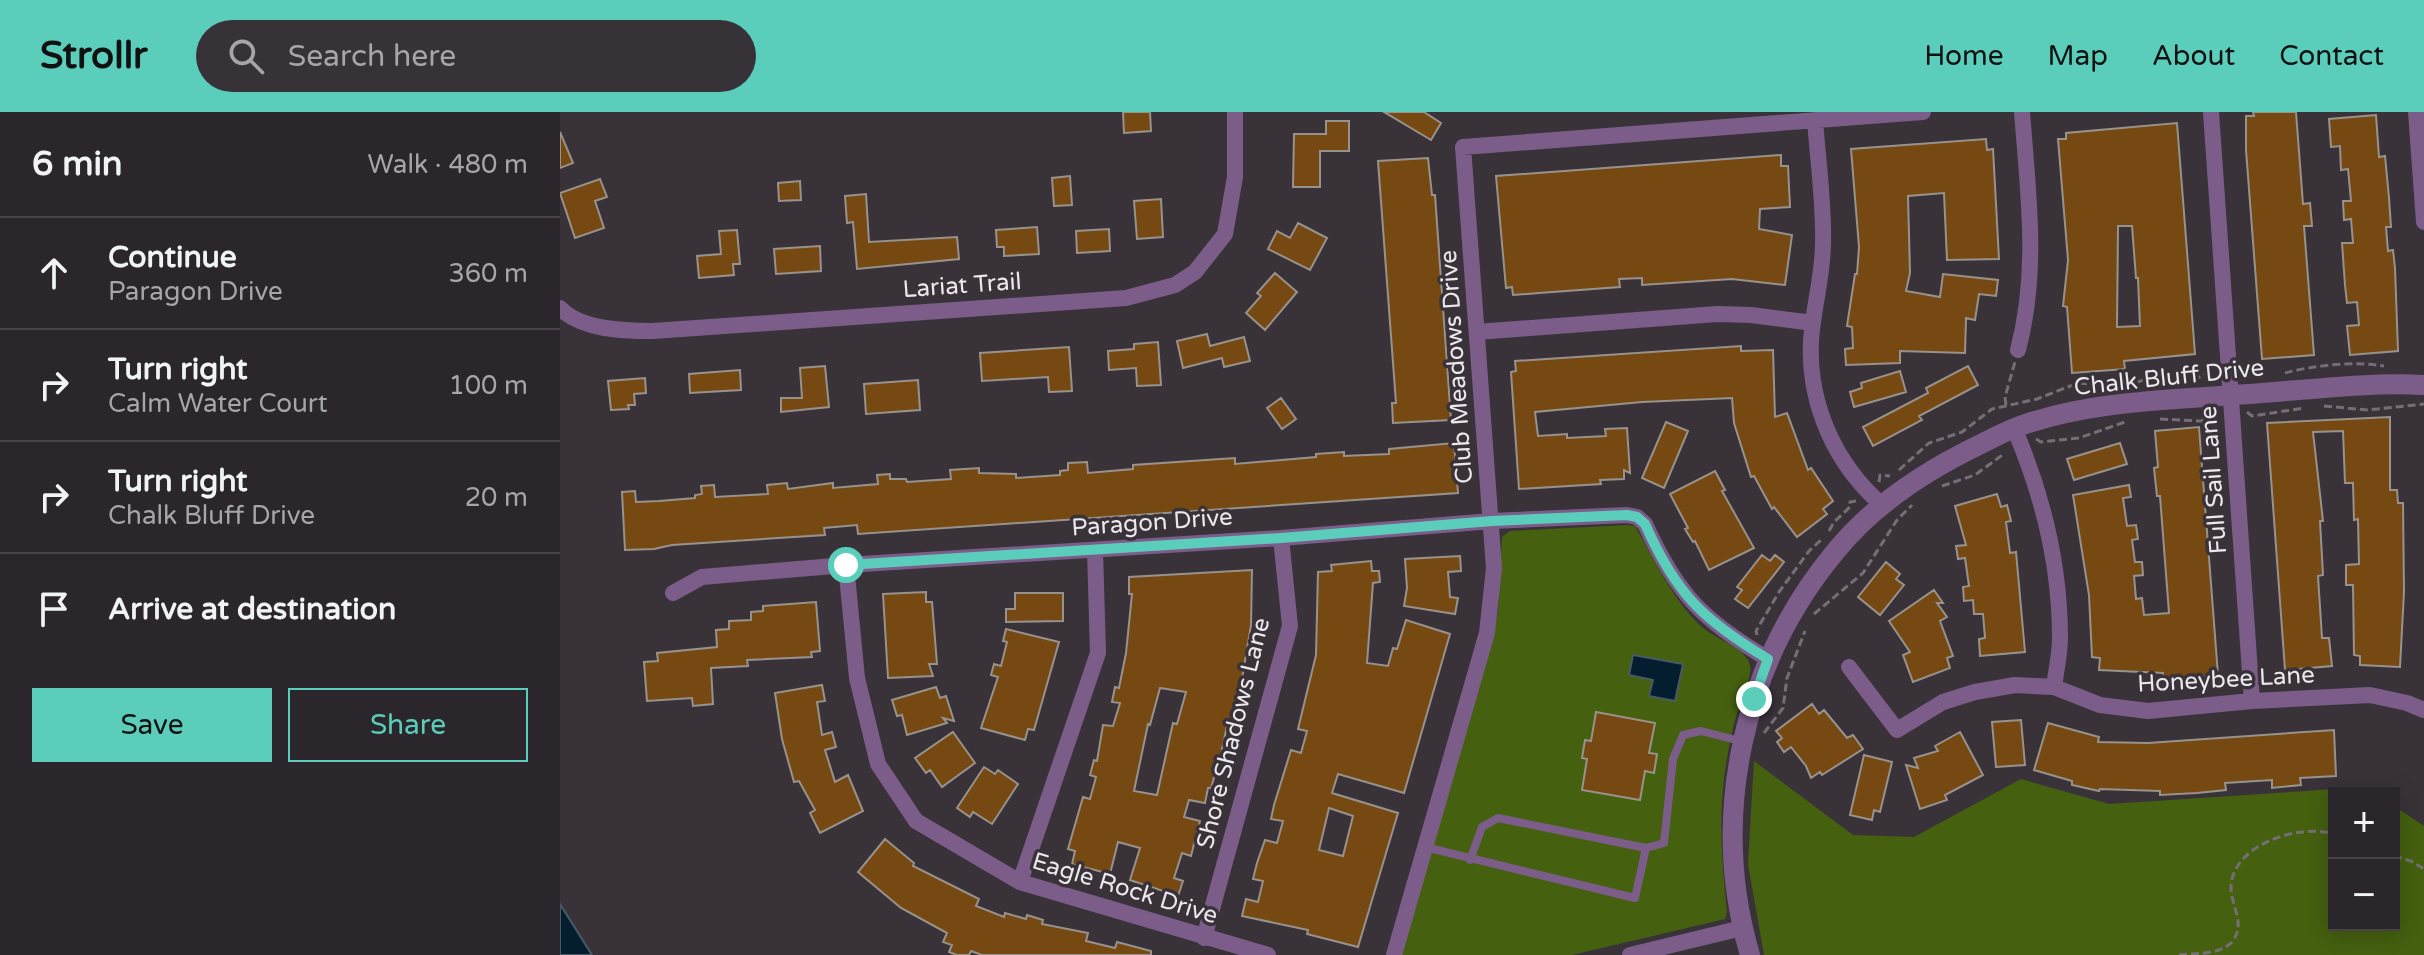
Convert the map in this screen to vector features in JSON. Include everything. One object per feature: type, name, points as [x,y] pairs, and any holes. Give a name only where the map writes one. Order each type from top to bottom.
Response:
[{"type":"street","name":"Lariat Trail","points":[[560,308],[565,313],[599,326],[653,331],[1076,302],[1149,294],[1175,285],[1195,272],[1225,234],[1235,177],[1235,112]]},
{"type":"street","points":[[1882,505],[1849,470],[1824,425],[1812,375],[1813,323],[1824,242],[1815,120],[1923,112]]},
{"type":"street","points":[[2018,350],[2032,270],[2022,112]]},
{"type":"street","name":"Full Sail Lane","points":[[2211,112],[2252,701]]},
{"type":"street","points":[[2416,112],[2424,222]]},
{"type":"street","name":"Club Meadows Drive","points":[[1394,955],[1487,633],[1494,568],[1463,147],[1815,120]]},
{"type":"street","points":[[1477,332],[1717,314],[1813,323]]},
{"type":"street","name":"Chalk Bluff Drive","points":[[1750,955],[1742,928],[1736,885],[1733,820],[1768,659],[1807,589],[1836,550],[1882,505],[1947,460],[2014,428],[2049,416],[2095,407],[2231,395],[2424,385]]},
{"type":"street","points":[[2014,428],[2040,496],[2056,578],[2060,640],[2054,687]]},
{"type":"street","name":"Paragon Drive","points":[[673,593],[702,577],[846,565],[1281,538],[1492,521],[1627,515],[1637,517],[1645,524],[1676,582],[1699,611],[1768,659]]},
{"type":"street","name":"Shore Shadows Lane","points":[[1204,938],[1290,626],[1281,538]]},
{"type":"street","points":[[1020,882],[1098,653],[1095,550]]},
{"type":"street","name":"Eagle Rock Drive","points":[[846,565],[857,678],[878,764],[916,821],[1020,882],[1268,955]]},
{"type":"street","name":"Honeybee Lane","points":[[1849,667],[1897,730],[1943,702],[2015,685],[2054,687],[2100,705],[2148,711],[2252,701],[2370,695],[2424,710]]},
{"type":"street","points":[[1630,955],[1742,928]]},
{"type":"lane","points":[[1470,860],[1482,827],[1498,818],[1646,848],[1664,843],[1673,759],[1683,735],[1701,731],[1751,739]]},
{"type":"lane","points":[[1425,847],[1635,898],[1646,848]]},
{"type":"path","points":[[2006,405],[2005,397],[2018,350]]},
{"type":"path","points":[[2279,374],[2352,363],[2390,367]]},
{"type":"path","points":[[2243,375],[2250,368],[2258,374],[2268,374]]},
{"type":"path","points":[[2320,406],[2348,410],[2424,404]]},
{"type":"path","points":[[2247,411],[2252,416],[2308,407]]},
{"type":"path","points":[[2149,418],[2201,421],[2218,414]]},
{"type":"path","points":[[2034,438],[2041,442],[2079,438],[2127,421]]},
{"type":"path","points":[[1931,492],[1975,475],[2004,455],[2006,449]]},
{"type":"path","points":[[1751,739],[1783,708],[1787,678],[1815,611],[1863,573],[1897,520],[1920,498]]},
{"type":"path","points":[[2179,955],[2206,955],[2230,945],[2239,922],[2231,889],[2241,861],[2281,836],[2304,831],[2328,832]]},
{"type":"path","points":[[2400,858],[2424,869]]},
{"type":"green space","points":[[1635,526],[1665,580],[1692,617],[1703,628],[1743,654],[1750,665],[1729,749],[1722,796],[1725,919],[1572,955],[1399,955],[1492,644],[1498,611],[1502,537],[1510,531]]},
{"type":"green space","points":[[1754,761],[1853,835],[1914,837],[2021,779],[2109,804],[2328,790],[2328,931],[2400,931],[2400,810],[2424,826],[2424,955],[1764,955],[1748,864]]},
{"type":"water","points":[[1633,655],[1683,664],[1675,701],[1649,696],[1653,680],[1629,675]]},
{"type":"water","points":[[560,904],[592,955],[560,955]]},
{"type":"building","points":[[1123,112],[1150,112],[1151,131],[1124,133]]},
{"type":"building","points":[[1384,112],[1424,112],[1441,123],[1431,140]]},
{"type":"building","points":[[2253,112],[2296,112],[2303,204],[2310,203],[2312,226],[2304,226],[2314,355],[2262,359],[2246,150],[2246,116],[2254,116]]},
{"type":"building","points":[[2376,115],[2379,157],[2385,156],[2389,198],[2391,227],[2386,227],[2388,251],[2393,250],[2395,268],[2398,351],[2350,355],[2347,326],[2359,325],[2357,302],[2347,303],[2342,243],[2353,243],[2351,219],[2344,220],[2343,201],[2351,201],[2348,169],[2341,170],[2340,146],[2331,147],[2329,119]]},
{"type":"building","points":[[1326,121],[1349,121],[1349,151],[1320,151],[1320,187],[1293,187],[1294,134],[1326,134]]},
{"type":"building","points":[[2177,123],[2195,354],[2124,361],[2125,369],[2072,373],[2067,307],[2063,306],[2068,260],[2058,139],[2066,139],[2066,133]],"holes":[[[2118,226],[2132,226],[2140,326],[2117,327]]]},
{"type":"building","points":[[560,132],[573,163],[560,168]]},
{"type":"building","points":[[1986,139],[1987,150],[1993,149],[1999,259],[1947,260],[1944,193],[1908,196],[1910,273],[1906,291],[1940,297],[1943,274],[1998,280],[1996,296],[1979,294],[1975,320],[1966,318],[1965,353],[1900,351],[1900,363],[1846,365],[1845,349],[1853,348],[1852,327],[1847,326],[1859,247],[1851,149]]},
{"type":"building","points":[[1781,155],[1781,166],[1788,166],[1790,207],[1760,209],[1759,229],[1792,235],[1785,285],[1732,279],[1642,285],[1642,278],[1619,279],[1620,287],[1513,295],[1512,287],[1506,288],[1496,176]]},
{"type":"building","points":[[1428,158],[1432,195],[1435,195],[1451,420],[1393,423],[1392,403],[1396,403],[1378,161]]},
{"type":"building","points":[[1070,176],[1072,205],[1054,206],[1052,178]]},
{"type":"building","points":[[600,179],[607,197],[595,201],[604,228],[575,238],[560,193]]},
{"type":"building","points":[[800,181],[801,200],[779,201],[778,183]]},
{"type":"building","points":[[866,194],[869,242],[957,237],[959,259],[857,269],[853,222],[847,223],[845,196]]},
{"type":"building","points":[[1161,199],[1163,237],[1137,239],[1134,201]]},
{"type":"building","points":[[1298,223],[1327,238],[1310,270],[1268,249],[1277,231],[1290,238]]},
{"type":"building","points":[[1037,227],[1039,254],[1004,256],[1004,247],[997,247],[996,230]]},
{"type":"building","points":[[1109,229],[1110,251],[1077,253],[1076,231]]},
{"type":"building","points":[[737,230],[740,264],[733,264],[734,275],[699,278],[697,256],[721,254],[719,231]]},
{"type":"building","points":[[820,246],[821,271],[776,274],[774,249]]},
{"type":"building","points":[[1275,273],[1297,292],[1265,330],[1246,313],[1261,296],[1257,293]]},
{"type":"building","points":[[1207,334],[1210,346],[1244,337],[1250,361],[1224,367],[1222,358],[1183,368],[1177,341]]},
{"type":"building","points":[[1158,342],[1161,385],[1137,386],[1136,368],[1109,370],[1108,351],[1134,349],[1134,344]]},
{"type":"building","points":[[1741,346],[1741,351],[1773,350],[1775,417],[1787,413],[1808,470],[1811,468],[1833,501],[1823,509],[1827,514],[1797,537],[1774,507],[1772,509],[1754,476],[1751,477],[1734,423],[1732,398],[1535,412],[1538,436],[1606,436],[1605,429],[1627,428],[1630,473],[1624,470],[1624,479],[1600,480],[1601,484],[1519,489],[1511,372],[1516,371],[1515,361]]},
{"type":"building","points":[[1069,347],[1072,391],[1049,392],[1048,377],[982,381],[980,353]]},
{"type":"building","points":[[825,366],[829,407],[781,412],[781,398],[802,398],[800,368]]},
{"type":"building","points":[[1968,366],[1978,385],[1919,416],[1922,420],[1873,446],[1863,427],[1928,393],[1926,388]]},
{"type":"building","points":[[740,370],[741,390],[690,393],[689,374]]},
{"type":"building","points":[[1900,371],[1906,392],[1854,407],[1850,392],[1862,388],[1861,383]]},
{"type":"building","points":[[645,378],[646,393],[634,394],[635,405],[628,405],[629,409],[611,410],[608,381]]},
{"type":"building","points":[[918,380],[920,410],[866,414],[864,384]]},
{"type":"building","points":[[1281,398],[1296,419],[1282,429],[1267,408]]},
{"type":"building","points":[[2390,417],[2390,490],[2397,490],[2398,503],[2403,503],[2404,592],[2400,667],[2360,665],[2360,656],[2354,655],[2353,585],[2346,585],[2346,565],[2359,564],[2358,519],[2354,520],[2353,483],[2345,483],[2343,431],[2313,432],[2323,521],[2320,521],[2323,575],[2318,576],[2322,638],[2329,638],[2332,666],[2285,670],[2267,423]]},
{"type":"building","points":[[1666,422],[1688,431],[1664,488],[1642,478]]},
{"type":"building","points":[[2199,427],[2218,675],[2164,679],[2163,673],[2099,670],[2100,658],[2092,657],[2089,595],[2073,495],[2129,485],[2131,497],[2123,498],[2127,526],[2136,525],[2138,539],[2132,540],[2135,562],[2142,562],[2143,575],[2134,576],[2136,599],[2142,598],[2144,615],[2169,613],[2160,496],[2157,496],[2154,468],[2158,467],[2155,431]]},
{"type":"building","points":[[1454,443],[1458,493],[858,534],[857,525],[824,528],[825,535],[625,550],[622,492],[635,491],[636,502],[659,501],[695,498],[695,495],[702,494],[701,486],[714,485],[715,497],[768,494],[767,485],[787,483],[788,489],[833,483],[833,488],[878,484],[877,475],[890,474],[890,479],[906,479],[907,482],[951,479],[950,470],[979,468],[979,473],[1016,474],[1016,478],[1060,475],[1060,471],[1068,470],[1068,463],[1087,462],[1088,473],[1133,469],[1133,465],[1235,458],[1235,464],[1344,452],[1344,456],[1389,454],[1389,449]]},
{"type":"building","points":[[2120,443],[2127,464],[2074,480],[2067,459]]},
{"type":"building","points":[[1715,471],[1725,490],[1722,491],[1754,548],[1709,570],[1695,541],[1685,529],[1688,528],[1670,494]]},
{"type":"building","points":[[1997,494],[2001,507],[2007,505],[2011,521],[2006,522],[2010,553],[2016,552],[2025,652],[1980,656],[1979,639],[1985,638],[1983,614],[1974,614],[1973,600],[1964,601],[1963,587],[1969,586],[1965,558],[1958,559],[1956,546],[1966,545],[1955,506]]},
{"type":"building","points":[[1762,555],[1770,561],[1775,555],[1784,562],[1748,608],[1735,599],[1742,590],[1737,587]]},
{"type":"building","points":[[1460,556],[1461,571],[1448,572],[1450,597],[1458,598],[1455,614],[1404,606],[1407,588],[1405,559]]},
{"type":"building","points":[[1371,561],[1372,571],[1379,571],[1380,582],[1373,583],[1367,663],[1388,666],[1406,620],[1450,634],[1404,793],[1338,774],[1332,793],[1398,813],[1358,947],[1307,934],[1308,930],[1242,916],[1246,899],[1258,902],[1263,881],[1253,879],[1257,863],[1265,840],[1277,843],[1283,821],[1271,819],[1274,805],[1291,750],[1301,753],[1307,731],[1298,729],[1316,655],[1318,572],[1332,571],[1331,565]],"holes":[[[1329,808],[1353,816],[1343,856],[1319,850]]]},
{"type":"building","points":[[1886,562],[1900,574],[1896,579],[1904,585],[1880,615],[1858,597]]},
{"type":"building","points":[[1252,570],[1251,625],[1240,691],[1231,721],[1228,721],[1205,803],[1189,800],[1184,817],[1200,821],[1191,856],[1182,853],[1174,878],[1183,881],[1178,896],[1130,880],[1140,848],[1118,842],[1110,874],[1072,864],[1075,851],[1068,849],[1083,797],[1090,799],[1096,777],[1090,775],[1094,760],[1097,761],[1103,725],[1113,726],[1120,703],[1112,702],[1115,687],[1119,688],[1126,653],[1132,594],[1129,594],[1129,577]],"holes":[[[1160,688],[1186,692],[1177,724],[1173,723],[1157,795],[1134,791],[1148,724]]]},
{"type":"building","points":[[1934,590],[1943,603],[1937,603],[1947,617],[1940,621],[1953,656],[1947,658],[1950,668],[1913,682],[1903,655],[1910,652],[1889,621]]},
{"type":"building","points":[[926,592],[926,602],[932,602],[937,664],[929,664],[933,676],[888,678],[883,594]]},
{"type":"building","points":[[1015,593],[1063,593],[1063,621],[1006,622],[1006,609],[1015,609]]},
{"type":"building","points":[[816,602],[820,651],[811,652],[812,657],[747,660],[748,666],[711,668],[713,704],[693,706],[692,698],[647,701],[644,662],[658,661],[657,653],[717,647],[716,630],[729,629],[729,621],[751,620],[751,612],[763,611],[763,606]]},
{"type":"building","points":[[1006,629],[1059,642],[1034,730],[1028,729],[1025,740],[981,728],[998,677],[991,675],[994,664],[1001,666],[1007,642],[1003,641]]},
{"type":"building","points":[[822,685],[825,701],[817,702],[822,735],[832,732],[836,747],[825,750],[835,782],[848,775],[863,811],[820,833],[810,813],[815,810],[799,781],[794,782],[782,739],[775,693]]},
{"type":"building","points":[[936,687],[940,698],[946,696],[954,721],[943,718],[947,723],[907,735],[902,715],[897,716],[892,700]]},
{"type":"building","points":[[1812,704],[1819,714],[1824,710],[1847,738],[1853,735],[1863,749],[1822,775],[1820,772],[1811,778],[1791,747],[1784,752],[1777,742],[1782,738],[1776,731]]},
{"type":"building","points":[[1596,712],[1655,723],[1649,753],[1657,754],[1654,773],[1645,771],[1640,800],[1582,790],[1587,759],[1582,758],[1585,740],[1591,741]]},
{"type":"building","points":[[2021,720],[2025,765],[1996,767],[1992,722]]},
{"type":"building","points":[[2048,723],[2099,737],[2098,742],[2148,743],[2334,730],[2336,776],[2300,778],[2301,785],[2272,788],[2272,780],[2225,783],[2226,790],[2197,793],[2160,795],[2160,791],[2099,791],[2072,785],[2072,781],[2034,770]]},
{"type":"building","points":[[953,732],[975,763],[942,787],[930,770],[926,773],[915,758]]},
{"type":"building","points":[[1960,732],[1983,775],[1945,795],[1947,800],[1920,809],[1906,765],[1918,768],[1914,758],[1938,751],[1935,746]]},
{"type":"building","points":[[1864,755],[1892,762],[1880,812],[1874,810],[1872,820],[1850,815]]},
{"type":"building","points":[[984,767],[995,774],[998,770],[1018,784],[992,824],[973,812],[970,817],[957,808]]},
{"type":"building","points":[[885,839],[914,863],[913,866],[979,899],[976,906],[1004,917],[1005,913],[1026,919],[1027,915],[1043,920],[1042,924],[1088,933],[1086,941],[1115,948],[1117,942],[1151,951],[1151,955],[982,955],[971,951],[969,955],[957,955],[949,952],[952,945],[943,942],[947,933],[901,908],[858,872]]},
{"type":"route","points":[[846,565],[1281,538],[1492,521],[1627,515],[1637,517],[1645,524],[1676,582],[1699,611],[1768,659],[1754,699]]}]
